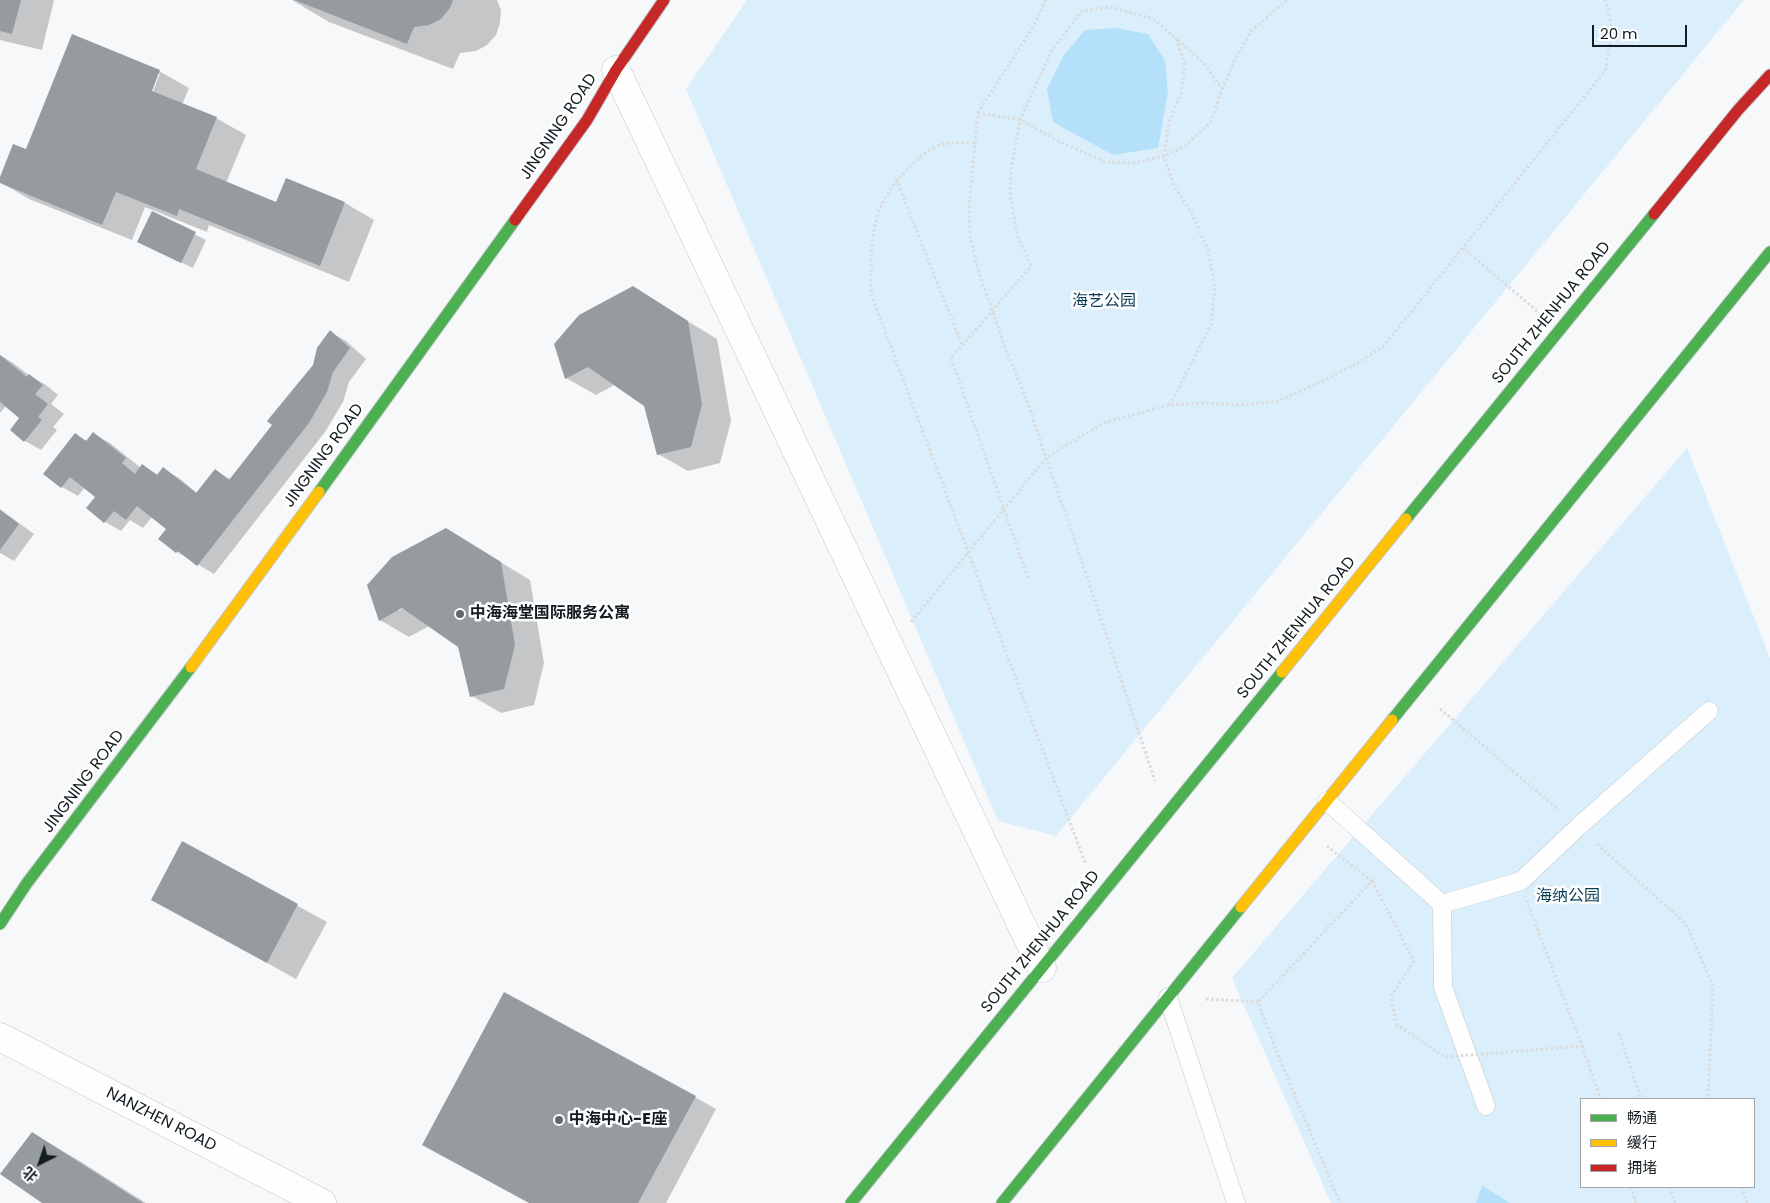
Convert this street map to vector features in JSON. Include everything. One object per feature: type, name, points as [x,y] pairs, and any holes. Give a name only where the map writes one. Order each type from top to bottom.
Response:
[{"type":"main road","name":"JINGNING ROAD","points":[[0,924],[28,883],[214,637],[581,128],[616,70],[664,0]]},
{"type":"main road","name":"SOUTH ZHENHUA ROAD","points":[[851,1203],[1738,110],[1770,75]]},
{"type":"main road","points":[[1002,1203],[1770,252]]},
{"type":"street","points":[[616,70],[1042,968]]},
{"type":"street","name":"NANZHEN ROAD","points":[[0,1037],[322,1203]]},
{"type":"lane","points":[[1442,904],[1521,881],[1578,827],[1709,711]]},
{"type":"lane","points":[[1326,801],[1442,904],[1443,987],[1486,1106]]},
{"type":"lane","points":[[1168,997],[1236,1203]]},
{"type":"path","points":[[1046,0],[1033,27],[978,113],[969,206],[970,235],[977,267],[1006,350],[1028,403],[1166,814]]},
{"type":"path","points":[[978,113],[1020,120],[1058,141],[1105,162],[1135,163],[1164,156],[1185,146],[1210,124],[1236,58],[1252,30],[1286,0]]},
{"type":"path","points":[[890,649],[1046,458],[1103,423],[1170,405],[1205,403],[1238,405],[1275,402],[1356,364],[1383,348],[1605,71],[1612,42],[1608,6],[1605,0]]},
{"type":"path","points":[[1028,578],[951,358],[1031,266],[1018,234],[1010,196],[1011,170],[1020,120],[1052,50],[1082,11],[1110,7],[1154,19],[1205,64],[1222,90]]},
{"type":"path","points":[[1170,405],[1211,325],[1215,287],[1208,250],[1190,210],[1174,186],[1164,156],[1169,123],[1181,93],[1185,64],[1176,39]]},
{"type":"path","points":[[974,143],[942,144],[922,155],[896,179],[880,207],[871,245],[870,294],[1098,898]]},
{"type":"path","points":[[896,179],[962,345]]},
{"type":"path","points":[[1463,248],[1559,330]]},
{"type":"path","points":[[1417,688],[1578,827],[1686,924],[1713,986],[1708,1098]]},
{"type":"path","points":[[1304,829],[1372,881],[1414,961],[1391,997],[1396,1024],[1445,1057],[1582,1046]]},
{"type":"path","points":[[1168,997],[1258,1002],[1372,881]]},
{"type":"path","points":[[1524,897],[1601,1098]]},
{"type":"path","points":[[1258,1002],[1282,1065],[1340,1203]]},
{"type":"path","points":[[1619,1033],[1641,1098]]},
{"type":"path","points":[[1631,1188],[1636,1203]]},
{"type":"path","points":[[1669,1188],[1675,1203]]},
{"type":"path","points":[[1741,1188],[1748,1203]]},
{"type":"green space","name":"海艺公园","points":[[747,0],[1744,0],[1056,836],[998,821],[686,89]]},
{"type":"green space","name":"海纳公园","points":[[1687,448],[1770,658],[1770,1203],[1331,1203],[1232,978]]},
{"type":"water","points":[[1116,28],[1148,34],[1165,61],[1168,92],[1158,148],[1113,155],[1053,122],[1047,89],[1064,55],[1085,30]]},
{"type":"water","points":[[1483,1186],[1510,1203],[1476,1203]]},
{"type":"building","points":[[0,0],[21,0],[12,34],[0,31]]},
{"type":"building","points":[[294,0],[453,0],[450,8],[441,19],[429,25],[414,27],[407,44]]},
{"type":"building","points":[[72,34],[160,70],[152,91],[217,117],[196,169],[276,202],[286,178],[345,202],[320,266],[179,209],[177,216],[116,192],[102,225],[0,183],[0,177],[13,144],[26,149]]},
{"type":"building","points":[[152,211],[196,232],[181,263],[137,242]]},
{"type":"building","points":[[633,286],[688,321],[702,404],[691,447],[657,455],[644,406],[588,367],[565,379],[554,344],[579,315]]},
{"type":"building","points":[[330,330],[350,348],[333,372],[327,392],[309,423],[197,566],[178,551],[176,553],[158,539],[166,529],[137,506],[126,520],[114,511],[104,523],[86,508],[95,497],[70,477],[61,488],[43,474],[75,433],[86,441],[93,432],[126,458],[122,463],[135,474],[142,464],[157,475],[163,467],[196,493],[215,469],[229,480],[272,425],[267,421],[313,365],[317,348]]},
{"type":"building","points":[[0,355],[27,377],[29,374],[43,385],[35,394],[48,404],[38,417],[42,420],[24,442],[10,430],[19,418],[0,402]]},
{"type":"building","points":[[0,510],[19,524],[0,550]]},
{"type":"building","name":"中海海堂国际服务公寓","points":[[446,528],[501,562],[515,645],[504,689],[470,697],[458,647],[402,608],[379,621],[367,585],[392,557]]},
{"type":"building","points":[[182,841],[298,904],[267,963],[151,900]]},
{"type":"building","name":"中海中心-E座","points":[[504,992],[696,1096],[638,1203],[529,1203],[422,1145]]},
{"type":"building","points":[[32,1132],[143,1203],[42,1203],[0,1174]]},
{"type":"traffic: fast","points":[[1406,519],[1654,214]]},
{"type":"traffic: fast","points":[[319,492],[515,220]]},
{"type":"traffic: fast","points":[[1392,720],[1770,252]]},
{"type":"traffic: fast","points":[[0,924],[27,883],[191,667]]},
{"type":"traffic: fast","points":[[851,1203],[1282,672]]},
{"type":"traffic: fast","points":[[1002,1203],[1241,907]]},
{"type":"traffic: slow","points":[[191,667],[319,492]]},
{"type":"traffic: slow","points":[[1282,672],[1406,519]]},
{"type":"traffic: slow","points":[[1241,907],[1392,720]]},
{"type":"traffic: jam","points":[[515,220],[587,120],[616,70],[664,0]]},
{"type":"traffic: jam","points":[[1654,214],[1738,110],[1770,75]]},
{"type":"place","name":"中海海堂国际服务公寓","points":[[460,614]]},
{"type":"place","name":"中海中心-E座","points":[[559,1120]]}]
